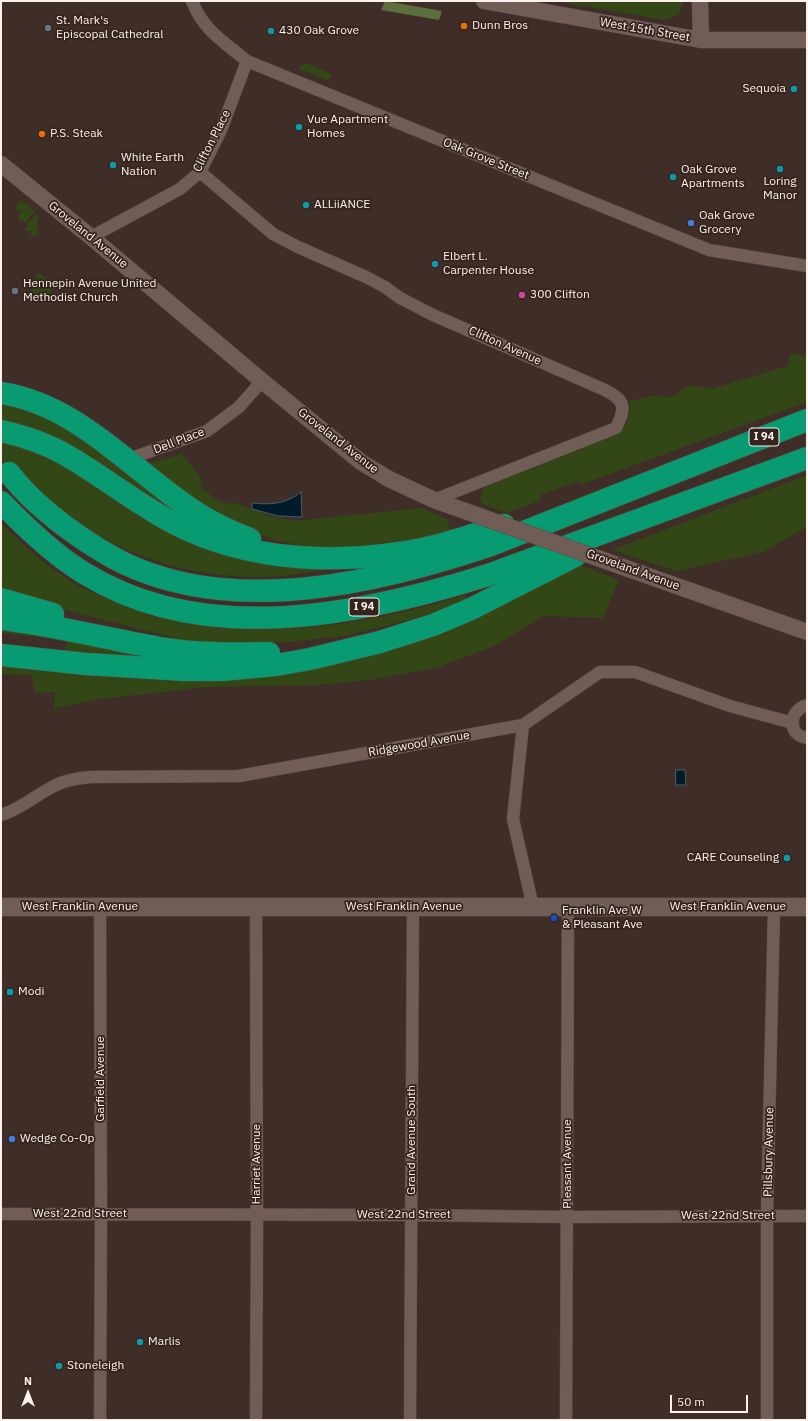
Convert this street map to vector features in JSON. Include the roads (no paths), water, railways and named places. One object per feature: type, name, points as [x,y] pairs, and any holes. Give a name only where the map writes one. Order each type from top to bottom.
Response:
[{"type":"highway","points":[[1,393],[17,396],[34,402],[79,425],[197,513],[241,536],[268,545],[302,553],[331,557],[355,558]]},
{"type":"highway","points":[[1,402],[34,402]]},
{"type":"highway","name":"I 94","points":[[9,473],[30,498],[64,525],[100,551],[127,565],[160,577],[190,584],[222,588],[268,590],[307,588],[355,582],[400,572],[442,561],[491,545],[807,420]]},
{"type":"highway","points":[[2,432],[36,442],[65,454],[90,469],[135,501],[192,532],[236,546],[286,556],[321,559],[355,558],[399,553],[437,545],[510,523],[720,454]]},
{"type":"highway","name":"I 94","points":[[1,502],[54,552],[69,563],[85,574],[131,596],[182,611],[210,615],[266,618],[302,616],[360,608],[430,592],[488,575],[807,458]]},
{"type":"highway","points":[[1,655],[151,669],[192,670],[222,670],[299,661],[380,642],[416,631],[457,615],[650,521],[740,483]]},
{"type":"highway","points":[[1,599],[156,641],[204,650],[242,653]]},
{"type":"highway","points":[[1,619],[27,622],[168,649],[214,653],[288,653],[321,650],[359,644],[416,631]]},
{"type":"main road","name":"West Franklin Avenue","points":[[1,907],[807,907]]},
{"type":"street","name":"Oak Grove Street","points":[[192,1],[197,14],[212,33],[247,61],[709,250],[807,266]]},
{"type":"street","name":"West 15th Street","points":[[484,1],[700,40],[807,40]]},
{"type":"street","points":[[700,1],[700,40]]},
{"type":"street","name":"Clifton Place","points":[[91,237],[180,189],[200,172],[221,130],[247,61]]},
{"type":"street","name":"Groveland Avenue","points":[[1,164],[361,462],[388,479],[434,500],[464,511],[807,632]]},
{"type":"street","name":"Clifton Avenue","points":[[200,172],[273,234],[298,247],[366,277],[385,287],[400,298],[433,315],[605,390],[618,397],[622,404],[622,415],[616,428],[434,500]]},
{"type":"street","name":"Dell Place","points":[[126,460],[207,431],[239,407],[262,381]]},
{"type":"street","name":"Ridgewood Avenue","points":[[1,815],[14,811],[55,785],[72,779],[91,777],[239,776],[523,725],[600,672],[635,672],[730,706],[792,723]]},
{"type":"street","points":[[807,705],[797,710],[794,714],[792,723],[798,735],[807,738]]},
{"type":"street","points":[[523,725],[514,819],[533,907]]},
{"type":"street","name":"Ridgewood Avenue","points":[[1,811],[28,802]]},
{"type":"street","name":"Garfield Avenue","points":[[100,907],[100,1420]]},
{"type":"street","name":"Harriet Avenue","points":[[256,907],[256,1420]]},
{"type":"street","name":"Grand Avenue South","points":[[410,1420],[413,907]]},
{"type":"street","name":"Pleasant Avenue","points":[[566,1420],[568,1217],[568,907]]},
{"type":"street","name":"Pillsbury Avenue","points":[[767,1420],[767,1216],[774,907]]},
{"type":"street","name":"West 22nd Street","points":[[1,1214],[411,1214],[568,1217],[807,1216]]},
{"type":"water","points":[[301,492],[302,517],[278,516],[252,509],[252,503],[278,503],[290,499]]},
{"type":"water","points":[[676,770],[685,770],[686,785],[676,785]]},
{"type":"place","name":"Dunn Bros","points":[[464,26]]},
{"type":"place","name":"St. Mark's Episcopal Cathedral","points":[[48,28]]},
{"type":"place","name":"430 Oak Grove","points":[[271,31]]},
{"type":"place","name":"Sequoia","points":[[794,89]]},
{"type":"place","name":"Vue Apartment Homes","points":[[299,127]]},
{"type":"place","name":"P.S. Steak","points":[[42,134]]},
{"type":"place","name":"White Earth Nation","points":[[113,165]]},
{"type":"place","name":"Loring Manor","points":[[780,169]]},
{"type":"place","name":"Oak Grove Apartments","points":[[673,177]]},
{"type":"place","name":"ALLiiANCE","points":[[306,205]]},
{"type":"place","name":"Oak Grove Grocery","points":[[691,223]]},
{"type":"place","name":"Elbert L. Carpenter House","points":[[435,264]]},
{"type":"place","name":"Hennepin Avenue United Methodist Church","points":[[15,291]]},
{"type":"place","name":"300 Clifton","points":[[522,295]]},
{"type":"place","name":"CARE Counseling","points":[[787,858]]},
{"type":"place","name":"Franklin Ave W & Pleasant Ave","points":[[554,918]]},
{"type":"place","name":"Modi","points":[[10,992]]},
{"type":"place","name":"Wedge Co-Op","points":[[12,1139]]},
{"type":"place","name":"Marlis","points":[[140,1342]]},
{"type":"place","name":"Stoneleigh","points":[[59,1366]]}]
